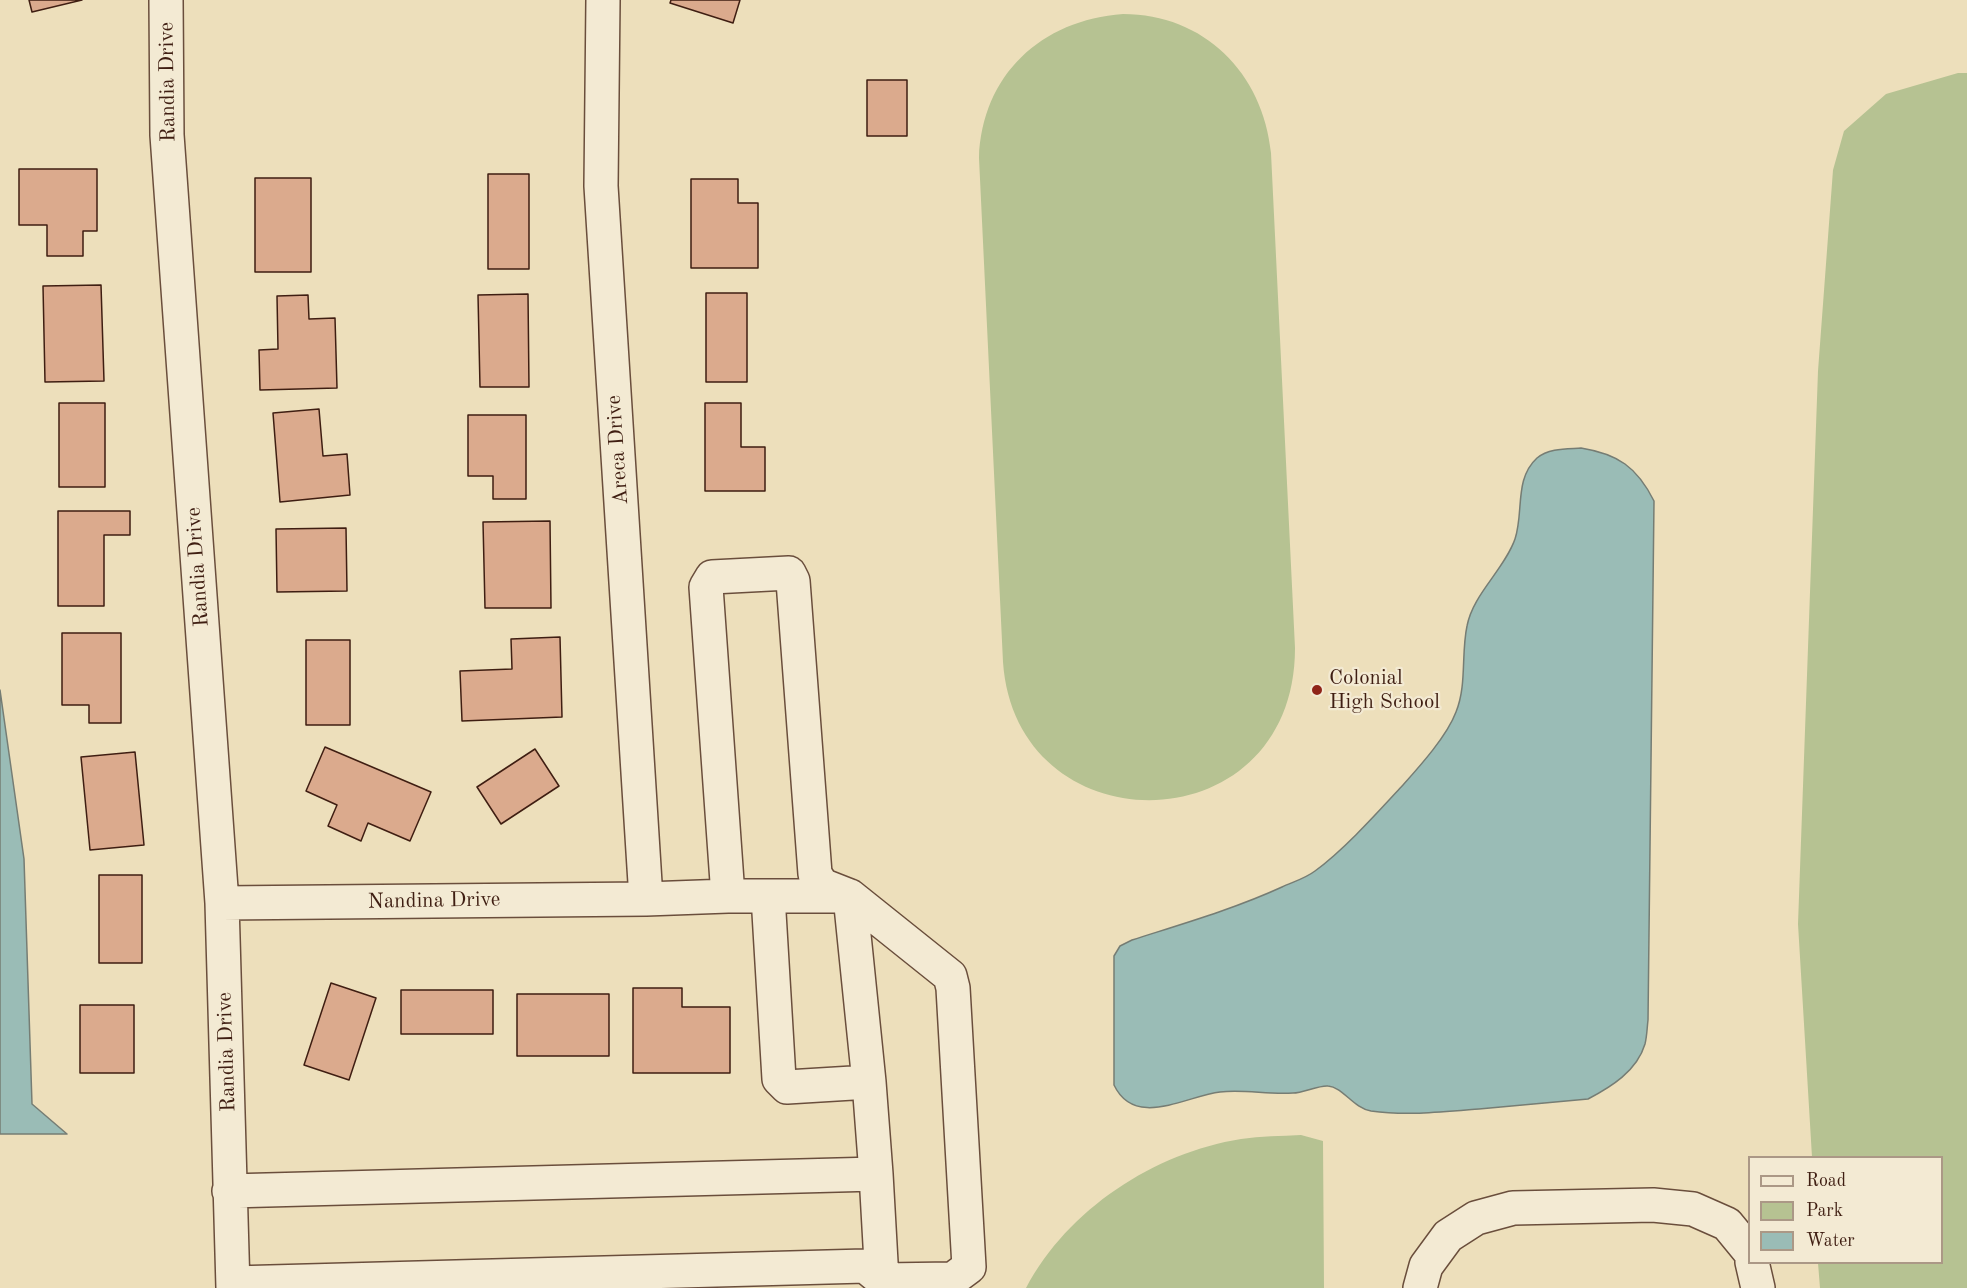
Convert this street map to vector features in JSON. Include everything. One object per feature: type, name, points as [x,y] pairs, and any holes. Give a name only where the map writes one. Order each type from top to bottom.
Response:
[{"type":"street","name":"Randia Drive","points":[[166,0],[167,135],[222,903],[233,1285]]},
{"type":"street","name":"Areca Drive","points":[[603,0],[601,186],[646,899]]},
{"type":"street","points":[[233,1285],[865,1266],[882,1280],[953,1279],[969,1267],[950,976],[850,896],[822,885],[815,874],[793,581],[789,573],[712,577],[706,587],[728,896]]},
{"type":"street","points":[[768,896],[779,1079],[787,1087],[869,1082]]},
{"type":"street","name":"Nandina Drive","points":[[222,903],[850,896]]},
{"type":"street","points":[[850,896],[869,1082],[882,1280]]},
{"type":"street","points":[[230,1191],[876,1174]]},
{"type":"street","points":[[1420,1288],[1426,1266],[1448,1236],[1476,1218],[1513,1208],[1653,1204],[1693,1209],[1727,1224],[1748,1251]]},
{"type":"street","points":[[1752,1264],[1758,1288]]},
{"type":"green space","points":[[1123,14],[1152,17],[1179,24],[1203,37],[1224,54],[1242,74],[1256,98],[1266,124],[1271,153],[1295,648],[1283,713],[1251,761],[1206,789],[1154,800],[1101,793],[1054,767],[1019,724],[1003,662],[979,158],[983,128],[991,101],[1004,78],[1021,57],[1042,40],[1066,27]]},
{"type":"green space","points":[[1958,73],[1967,73],[1967,1288],[1820,1288],[1818,1264],[1943,1264],[1943,1156],[1812,1156],[1798,924],[1818,371],[1833,170],[1844,131],[1886,94]]},
{"type":"green space","points":[[1301,1135],[1323,1141],[1324,1288],[1026,1288],[1044,1259],[1065,1233],[1117,1189],[1146,1171],[1209,1146],[1248,1138]]},
{"type":"water","points":[[1581,448],[1606,454],[1625,464],[1641,479],[1654,501],[1648,1020],[1645,1044],[1636,1062],[1622,1077],[1588,1099],[1438,1112],[1371,1111],[1359,1106],[1339,1090],[1328,1086],[1293,1093],[1220,1092],[1148,1108],[1135,1105],[1123,1098],[1114,1085],[1114,956],[1120,946],[1132,940],[1208,916],[1308,876],[1337,852],[1383,807],[1433,750],[1456,712],[1462,691],[1465,637],[1470,614],[1504,561],[1515,539],[1522,486],[1530,466],[1547,452]]},
{"type":"water","points":[[0,690],[24,859],[32,1104],[67,1134],[0,1134]]},
{"type":"building","points":[[29,0],[82,0],[32,12]]},
{"type":"building","points":[[671,0],[740,0],[733,23],[670,3]]},
{"type":"building","points":[[867,80],[907,80],[907,136],[867,136]]},
{"type":"building","points":[[19,169],[97,169],[97,231],[83,231],[83,256],[47,256],[47,225],[19,225]]},
{"type":"building","points":[[488,174],[529,174],[529,269],[488,269]]},
{"type":"building","points":[[255,178],[311,178],[311,272],[255,272]]},
{"type":"building","points":[[691,179],[738,179],[738,203],[758,203],[758,268],[691,268]]},
{"type":"building","points":[[101,285],[104,381],[45,382],[43,286]]},
{"type":"building","points":[[706,293],[747,293],[747,382],[706,382]]},
{"type":"building","points":[[528,294],[529,387],[480,387],[478,295]]},
{"type":"building","points":[[308,295],[309,319],[335,318],[337,388],[260,390],[259,350],[278,349],[277,296]]},
{"type":"building","points":[[59,403],[105,403],[105,487],[59,487]]},
{"type":"building","points":[[705,403],[741,403],[741,447],[765,447],[765,491],[705,491]]},
{"type":"building","points":[[319,409],[323,456],[347,454],[350,495],[280,502],[273,413]]},
{"type":"building","points":[[468,415],[526,415],[526,499],[493,499],[493,476],[468,476]]},
{"type":"building","points":[[58,511],[130,511],[130,535],[104,535],[104,606],[58,606]]},
{"type":"building","points":[[550,521],[551,608],[485,608],[483,522]]},
{"type":"building","points":[[346,528],[347,591],[277,592],[276,529]]},
{"type":"building","points":[[62,633],[121,633],[121,723],[89,723],[89,705],[62,705]]},
{"type":"building","points":[[560,637],[562,717],[462,721],[460,671],[512,669],[511,639]]},
{"type":"building","points":[[306,640],[350,640],[350,725],[306,725]]},
{"type":"building","points":[[325,747],[431,792],[410,841],[368,823],[361,841],[328,826],[337,805],[306,791]]},
{"type":"building","points":[[535,749],[559,786],[501,824],[477,787]]},
{"type":"building","points":[[135,752],[144,845],[90,850],[81,757]]},
{"type":"building","points":[[99,875],[142,875],[142,963],[99,963]]},
{"type":"building","points":[[331,983],[376,998],[349,1080],[304,1065]]},
{"type":"building","points":[[633,988],[682,988],[682,1007],[730,1007],[730,1073],[633,1073]]},
{"type":"building","points":[[401,990],[493,990],[493,1034],[401,1034]]},
{"type":"building","points":[[517,994],[609,994],[609,1056],[517,1056]]},
{"type":"building","points":[[80,1005],[134,1005],[134,1073],[80,1073]]},
{"type":"place","name":"Colonial High School","points":[[1317,690]]}]
